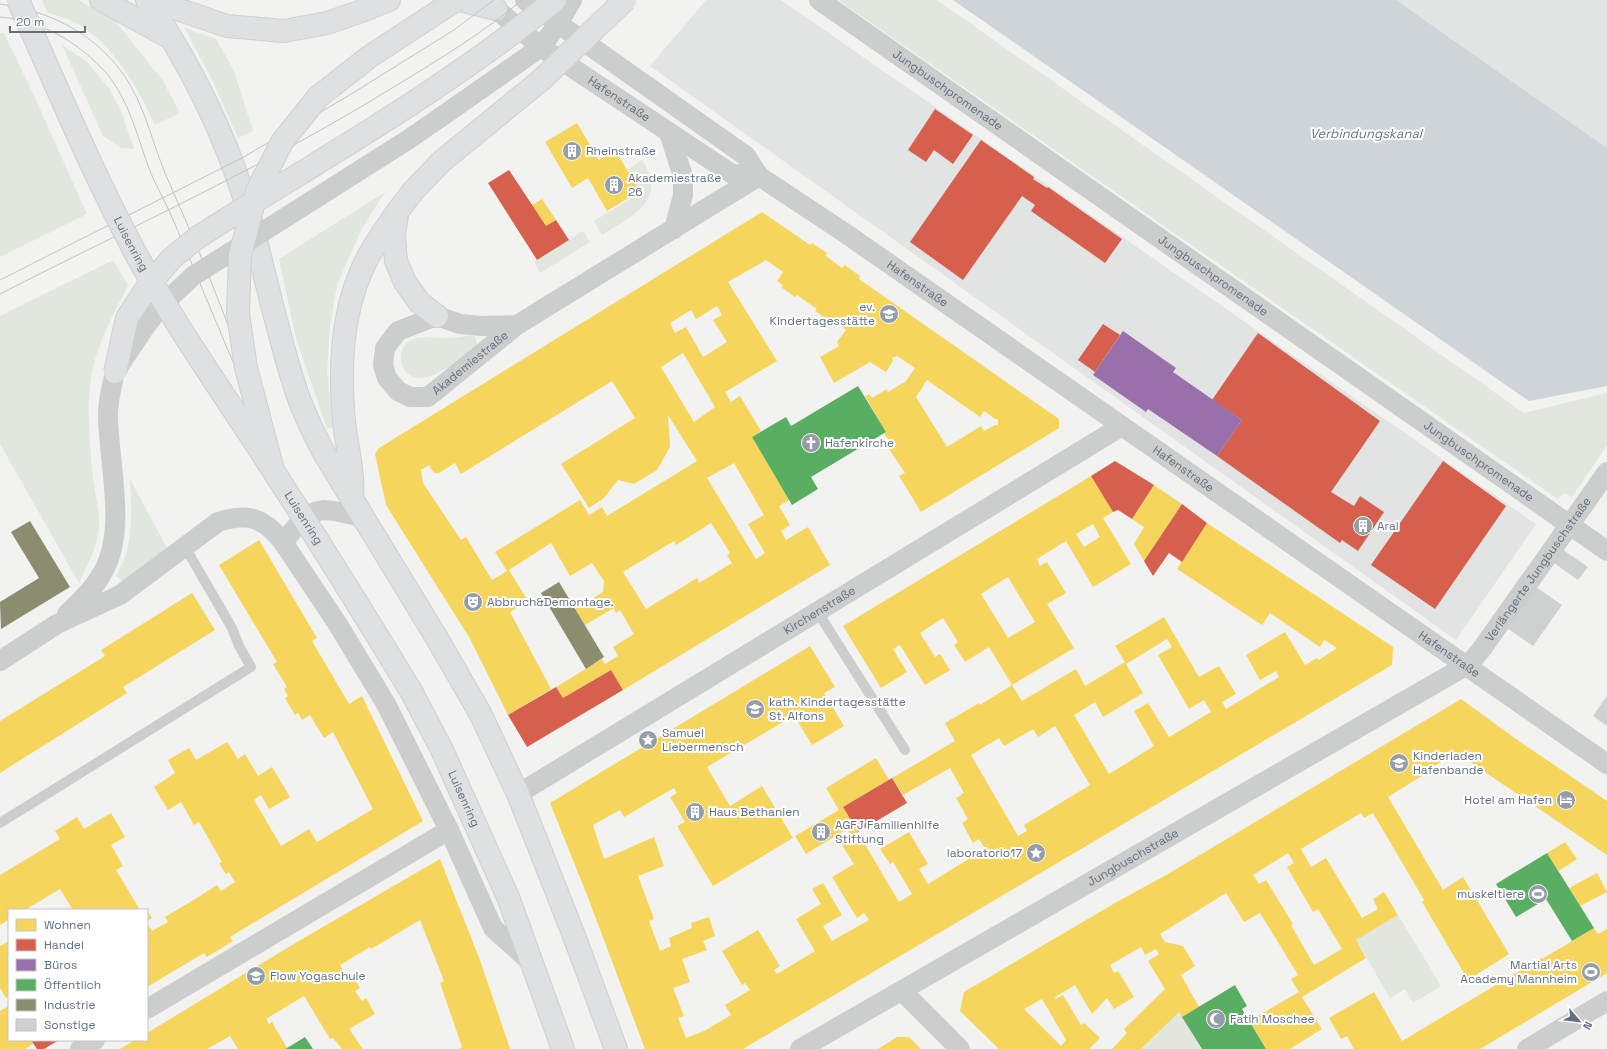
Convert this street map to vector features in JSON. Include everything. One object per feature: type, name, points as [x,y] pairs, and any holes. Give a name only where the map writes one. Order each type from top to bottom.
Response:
[{"type":"main road","name":"Luisenring","points":[[18,0],[99,183],[137,254],[170,312],[273,470],[374,630],[411,691],[442,750],[508,897],[563,1049]]},
{"type":"main road","points":[[100,0],[172,39]]},
{"type":"main road","points":[[147,0],[172,39],[203,97],[223,140],[244,199],[295,388],[309,424],[324,454],[352,497],[480,713],[518,794],[573,933],[616,1049]]},
{"type":"main road","points":[[161,0],[180,10],[227,26],[284,31],[327,23],[389,0]]},
{"type":"main road","points":[[273,470],[246,368],[238,314],[240,255],[257,191],[282,142],[318,97],[369,57],[456,0]]},
{"type":"main road","points":[[460,0],[493,4]]},
{"type":"main road","points":[[114,377],[127,318],[148,286],[172,258],[204,234],[433,89],[514,34],[555,0]]},
{"type":"main road","points":[[352,497],[352,475],[344,422],[341,370],[346,326],[355,290],[366,260],[397,212],[414,190],[442,161],[540,81],[625,0]]},
{"type":"main road","points":[[397,212],[394,236],[396,262],[405,282],[419,302],[437,316]]},
{"type":"street","name":"Hafenstraße","points":[[525,0],[746,156],[759,176],[845,233],[1607,764]]},
{"type":"street","points":[[525,0],[541,47]]},
{"type":"street","points":[[57,624],[91,591],[105,569],[114,541],[116,510],[108,412],[114,377],[153,316],[162,305],[193,276],[406,141],[502,76],[541,47],[558,24],[572,0]]},
{"type":"street","name":"Jungbuschpromenade","points":[[819,0],[1607,551]]},
{"type":"street","name":"Hafenstraße","points":[[493,4],[541,47],[732,174],[759,176]]},
{"type":"street","points":[[669,133],[683,176],[683,195],[674,229]]},
{"type":"street","name":"Akademiestraße","points":[[517,325],[481,326],[460,324],[437,316],[398,331],[385,348],[383,365],[387,378],[398,391],[410,396],[428,396],[517,325],[759,176]]},
{"type":"street","name":"Kirchenstraße","points":[[518,794],[1122,426]]},
{"type":"street","name":"Verlängerte Jungbuschstraße","points":[[1466,665],[1474,659],[1481,650],[1607,472]]},
{"type":"street","points":[[283,542],[301,522],[324,510],[364,518]]},
{"type":"street","points":[[0,661],[57,624],[120,595],[218,522],[232,517],[261,521],[274,530],[283,542],[337,623],[382,697],[450,830],[493,928],[533,964]]},
{"type":"street","name":"Jungbuschstraße","points":[[800,1049],[1466,665]]},
{"type":"street","points":[[148,1008],[450,830]]},
{"type":"street","points":[[902,991],[960,1049]]},
{"type":"street","points":[[1528,1049],[1607,1001]]},
{"type":"street","points":[[80,1049],[93,1041]]},
{"type":"lane","points":[[0,823],[251,667],[239,646],[232,628],[186,547]]},
{"type":"lane","points":[[817,612],[904,750]]},
{"type":"shaded area","points":[[42,0],[78,0],[116,22],[163,81],[180,113],[155,125],[132,81],[113,55],[90,32],[76,23],[47,12]]},
{"type":"shaded area","points":[[706,0],[781,0],[1536,524],[1456,640],[650,66]]},
{"type":"shaded area","points":[[838,0],[937,0],[1524,413],[1607,393],[1607,445],[1572,497],[1564,493],[1558,499]]},
{"type":"shaded area","points":[[1396,0],[1607,0],[1607,148]]},
{"type":"shaded area","points":[[185,28],[216,39],[234,71],[253,131],[238,138],[213,82]]},
{"type":"shaded area","points":[[0,33],[4,33],[87,214],[0,257]]},
{"type":"shaded area","points":[[62,45],[86,61],[109,88],[121,111],[134,149],[121,148],[103,136]]},
{"type":"shaded area","points":[[642,160],[649,174],[651,186],[649,196],[635,213],[602,235],[594,221],[641,192],[628,170]]},
{"type":"shaded area","points":[[385,192],[361,230],[337,285],[330,326],[327,371],[333,427],[327,429],[296,338],[279,259]]},
{"type":"shaded area","points":[[583,231],[590,242],[540,273],[534,262]]},
{"type":"shaded area","points":[[113,260],[128,285],[104,334],[92,373],[89,398],[89,432],[93,478],[99,513],[99,528],[95,547],[79,583],[0,444],[0,316]]},
{"type":"shaded area","points":[[474,335],[478,346],[443,371],[420,378],[412,377],[403,367],[401,360],[402,353],[404,347],[409,341],[423,337],[450,338]]},
{"type":"shaded area","points":[[130,479],[167,548],[123,581],[116,576],[125,557],[129,541],[131,514]]},
{"type":"shaded area","points":[[1398,915],[1441,986],[1413,1003],[1405,989],[1390,998],[1356,940]]},
{"type":"shaded area","points":[[1179,1011],[1201,1049],[1142,1049]]},
{"type":"water","name":"Verbindungskanal","points":[[953,0],[1396,0],[1607,148],[1607,386],[1529,401]]},
{"type":"building: Wohnen","points":[[577,123],[599,160],[615,150],[640,191],[607,211],[588,178],[572,188],[545,142]]},
{"type":"building: Wohnen","points":[[542,199],[556,220],[546,226],[532,205]]},
{"type":"building: Wohnen","points":[[762,212],[810,245],[812,243],[827,253],[826,256],[842,268],[845,265],[860,276],[859,279],[1059,419],[1059,428],[921,512],[899,476],[905,473],[885,443],[889,441],[884,433],[886,432],[865,396],[869,394],[872,398],[887,389],[888,392],[906,381],[915,368],[897,356],[892,358],[893,361],[886,372],[870,362],[834,383],[820,357],[839,346],[837,342],[846,330],[830,317],[828,320],[815,311],[817,309],[797,295],[795,297],[781,287],[783,285],[777,281],[783,272],[766,260],[728,282],[777,361],[725,392],[731,402],[740,396],[761,431],[752,437],[789,500],[779,506],[790,525],[781,531],[786,540],[808,527],[830,565],[623,690],[611,670],[563,698],[556,687],[602,659],[605,664],[618,656],[613,647],[634,634],[620,610],[616,613],[614,608],[585,625],[575,609],[603,592],[604,581],[592,563],[570,576],[551,543],[509,570],[528,601],[510,612],[551,689],[508,715],[469,637],[386,505],[375,454],[379,448]],"holes":[[[717,306],[722,315],[713,320],[727,342],[703,357],[686,327],[675,333],[670,323],[691,310],[696,319]],[[683,353],[715,407],[694,422],[661,367]],[[927,380],[980,417],[984,411],[995,419],[998,419],[998,425],[984,431],[981,426],[947,447],[916,397]],[[612,381],[635,418],[561,464],[589,508],[604,498],[618,480],[634,484],[657,470],[670,447],[668,415],[697,461],[607,516],[602,507],[589,515],[580,500],[495,552],[507,571],[492,580],[466,537],[461,540],[423,483],[421,470],[429,465],[434,473],[439,473],[455,463],[461,474]],[[734,463],[764,515],[748,524],[765,553],[756,559],[707,478]],[[711,523],[730,553],[727,555],[732,563],[699,583],[697,578],[646,609],[623,572],[674,541],[676,545]]]},
{"type":"building: Wohnen","points":[[1091,476],[1113,512],[1103,518],[1131,564],[1093,587],[1066,541],[1037,559],[1040,566],[1047,562],[1066,593],[1047,604],[1074,648],[1012,685],[989,647],[965,662],[954,645],[958,642],[943,618],[920,633],[935,657],[940,654],[950,670],[925,685],[900,645],[893,649],[907,672],[881,688],[843,626]],"holes":[[[1093,524],[1100,537],[1084,547],[1076,534]],[[1008,577],[1035,622],[1008,638],[981,594]]]},
{"type":"building: Wohnen","points":[[1154,485],[1182,504],[1144,561],[1134,544],[1144,527],[1132,519]]},
{"type":"building: Wohnen","points":[[1207,523],[1393,647],[1392,665],[743,1049],[645,1049],[587,895],[550,803],[810,646],[835,687],[824,693],[844,726],[812,745],[792,712],[786,716],[788,719],[707,767],[730,806],[762,786],[793,838],[713,886],[677,826],[685,822],[670,797],[677,793],[674,788],[624,817],[620,810],[593,825],[604,859],[654,837],[664,866],[638,876],[654,919],[649,921],[660,951],[671,946],[669,938],[692,928],[691,923],[709,917],[715,936],[703,941],[707,950],[682,959],[690,982],[673,988],[684,1016],[678,1018],[686,1038],[704,1031],[731,1015],[725,1005],[750,990],[745,983],[742,985],[722,951],[758,930],[780,966],[774,970],[777,974],[815,951],[796,919],[821,904],[812,889],[823,883],[842,915],[823,926],[832,941],[869,920],[864,913],[857,918],[832,877],[854,864],[842,845],[852,839],[847,829],[806,854],[795,836],[839,810],[826,788],[876,758],[889,780],[843,807],[899,902],[912,894],[893,862],[890,864],[880,849],[909,832],[928,864],[919,869],[928,884],[985,849],[979,839],[973,843],[962,823],[968,819],[956,798],[964,793],[950,768],[903,795],[892,778],[955,741],[945,723],[979,703],[980,705],[1012,685],[1022,701],[1076,669],[1085,686],[1125,662],[1115,646],[1164,617],[1199,677],[1219,666],[1236,694],[1222,702],[1226,709],[1279,677],[1276,671],[1260,680],[1246,655],[1285,632],[1305,665],[1317,658],[1319,660],[1337,648],[1324,640],[1320,647],[1270,613],[1262,625],[1177,569]],"holes":[[[1167,639],[1172,647],[1158,655],[1189,709],[1204,700],[1211,712],[1169,737],[1148,703],[1134,711],[1154,746],[1109,774],[1074,715],[1095,702],[1103,717],[1143,693],[1126,664]],[[1055,726],[1090,785],[1024,825],[1027,831],[1018,836],[971,755],[999,738],[1004,746],[1033,729],[1038,737]]]},
{"type":"building: Wohnen","points":[[259,540],[317,638],[312,641],[349,704],[362,696],[423,821],[230,937],[233,941],[207,957],[204,953],[148,986],[148,925],[152,931],[168,922],[165,917],[217,885],[221,891],[235,882],[229,872],[226,874],[219,863],[222,862],[199,822],[194,825],[181,802],[168,810],[154,787],[175,773],[168,760],[189,748],[196,760],[227,742],[238,759],[245,754],[258,776],[272,767],[290,797],[269,809],[261,795],[254,800],[281,846],[309,829],[317,842],[373,809],[333,732],[324,738],[310,715],[302,720],[298,713],[295,715],[285,698],[288,696],[284,689],[287,687],[273,664],[277,662],[219,565]]},
{"type":"building: Wohnen","points":[[192,593],[215,630],[123,687],[127,693],[0,773],[0,721],[105,656],[101,650]]},
{"type":"building: Wohnen","points":[[1461,699],[1516,739],[1607,801],[1607,855],[1457,753],[1429,769],[1430,771],[1388,797],[1443,890],[1463,877],[1509,954],[1468,980],[1422,902],[1424,900],[1373,813],[1364,818],[1361,813],[1301,849],[1311,867],[1326,858],[1362,918],[1378,909],[1373,899],[1384,892],[1398,915],[1356,940],[1366,958],[1302,997],[1322,1029],[1290,1049],[1266,1049],[1249,1021],[1299,992],[1291,979],[1298,975],[1260,913],[1244,922],[1226,893],[1160,934],[1165,942],[1183,946],[1195,966],[1181,975],[1199,1007],[1182,1017],[1179,1012],[1141,1049],[1112,1049],[1127,1033],[1124,1029],[1165,989],[1148,961],[1159,954],[1156,949],[1145,955],[1141,947],[1110,965],[1114,973],[1118,971],[1134,997],[1114,1009],[1107,998],[1092,1014],[1075,985],[1055,997],[1056,999],[1063,995],[1081,1025],[1084,1023],[1100,1038],[1089,1049],[999,1049],[960,1011],[964,992],[1115,903],[1168,874]],"holes":[[[1288,853],[1294,863],[1287,867],[1313,912],[1318,909],[1342,949],[1314,965],[1291,925],[1293,924],[1266,880],[1259,884],[1253,875]],[[1042,999],[1066,1040],[1061,1046],[1024,1009]]]},
{"type":"building: Wohnen","points":[[111,813],[125,837],[111,845],[123,866],[116,870],[139,909],[72,909],[60,889],[27,909],[8,909],[8,921],[0,925],[0,875],[60,839],[55,831],[77,817],[84,829]]},
{"type":"building: Wohnen","points":[[1565,842],[1577,859],[1559,871],[1547,853]]},
{"type":"building: Wohnen","points":[[440,859],[480,960],[510,1049],[459,1049],[462,1047],[440,983],[444,981],[420,920],[371,949],[370,947],[340,965],[346,976],[351,973],[360,988],[355,991],[362,1001],[366,998],[375,1014],[349,1029],[363,1049],[342,1049],[333,1038],[330,1039],[304,996],[266,1019],[269,1024],[272,1022],[287,1048],[285,1049],[238,1049],[230,1036],[207,1049],[120,1049],[133,1041],[148,1041],[148,1032],[297,942]]},
{"type":"building: Wohnen","points":[[1597,873],[1607,892],[1580,906],[1569,888]]},
{"type":"building: Wohnen","points":[[148,912],[152,918],[148,920]]},
{"type":"building: Wohnen","points":[[1594,928],[1598,934],[1607,929],[1607,973],[1480,1049],[1354,1049],[1347,1036],[1341,1039],[1329,1018],[1374,992],[1402,1041]]},
{"type":"building: Wohnen","points":[[8,942],[8,997],[6,998],[0,988],[0,946]]},
{"type":"building: Wohnen","points":[[8,1007],[8,1041],[32,1041],[33,1044],[25,1049],[0,1049],[0,1011]]},
{"type":"building: Wohnen","points":[[897,1037],[909,1037],[921,1049],[878,1049]]},
{"type":"building: Handel","points":[[935,109],[973,135],[953,164],[934,150],[926,162],[908,150]]},
{"type":"building: Handel","points":[[981,140],[1034,177],[1033,179],[1047,188],[1048,187],[1122,239],[1105,263],[1031,211],[1035,205],[1022,196],[963,280],[910,242]]},
{"type":"building: Handel","points":[[509,170],[546,226],[556,220],[569,240],[537,260],[488,183]]},
{"type":"building: Handel","points":[[1103,324],[1120,335],[1095,372],[1078,360]]},
{"type":"building: Handel","points":[[1258,333],[1380,421],[1331,492],[1354,506],[1360,496],[1384,512],[1358,551],[1342,540],[1340,543],[1217,456],[1242,420],[1212,400]]},
{"type":"building: Handel","points":[[1115,461],[1154,485],[1132,519],[1118,510],[1113,512],[1091,476]]},
{"type":"building: Handel","points":[[1443,461],[1506,506],[1435,609],[1371,565]]},
{"type":"building: Handel","points":[[1182,504],[1207,523],[1182,562],[1169,553],[1153,576],[1144,561]]},
{"type":"building: Handel","points":[[611,670],[623,690],[527,747],[508,715],[556,687],[563,698]]},
{"type":"building: Handel","points":[[892,778],[907,803],[858,832],[843,807]]},
{"type":"building: Handel","points":[[32,1041],[57,1041],[44,1049],[37,1049]]},
{"type":"building: Büros","points":[[1123,331],[1176,368],[1173,372],[1242,420],[1217,456],[1148,409],[1146,412],[1093,375]]},
{"type":"building: Öffentlich","name":"Hafenkirche","points":[[858,386],[886,432],[811,477],[818,489],[792,505],[752,437],[786,417],[791,426]]},
{"type":"building: Öffentlich","name":"muskeltiere","points":[[1547,853],[1594,928],[1572,941],[1546,899],[1516,917],[1496,884]]},
{"type":"building: Öffentlich","name":"Fatih Moschee","points":[[1235,985],[1247,1006],[1242,1009],[1266,1049],[1202,1049],[1182,1017]]},
{"type":"building: Öffentlich","points":[[305,1037],[313,1049],[285,1049],[287,1048]]},
{"type":"building: Industrie","points":[[30,521],[70,587],[1,629],[0,602],[39,578],[11,532]]},
{"type":"building: Industrie","points":[[559,582],[604,657],[586,669],[541,593]]},
{"type":"building: Sonstige","points":[[1563,550],[1588,567],[1578,580],[1554,563]]},
{"type":"building: Sonstige","points":[[1536,587],[1562,605],[1533,646],[1507,628]]},
{"type":"building: Sonstige","points":[[1607,696],[1607,726],[1593,716]]},
{"type":"tram line","points":[[0,280],[242,158],[348,96],[454,30],[494,0]]},
{"type":"tram line","points":[[0,294],[201,194],[349,114],[477,34],[522,0]]},
{"type":"tram line","points":[[0,4],[33,11],[79,32],[105,53],[126,78],[140,104],[165,173],[199,252],[241,358],[269,418]]},
{"type":"tram line","points":[[0,17],[30,23],[59,35],[85,52],[107,74],[116,86],[129,111],[153,178],[172,216],[227,349],[261,425]]},
{"type":"place","name":"Rheinstraße","points":[[572,151]]},
{"type":"place","name":"Akademiestraße 26","points":[[614,185]]},
{"type":"place","name":"ev. Kindertagesstätte","points":[[889,314]]},
{"type":"place","name":"Hafenkirche","points":[[811,443]]},
{"type":"place","name":"Aral","points":[[1363,526]]},
{"type":"place","name":"Abbruch&Demontage.","points":[[473,602]]},
{"type":"place","name":"kath. Kindertagesstätte St. Alfons","points":[[755,709]]},
{"type":"place","name":"Samuel Liebermensch","points":[[648,740]]},
{"type":"place","name":"Kinderladen Hafenbande","points":[[1399,763]]},
{"type":"place","name":"Hotel am Hafen","points":[[1566,800]]},
{"type":"place","name":"Haus Bethanien","points":[[695,812]]},
{"type":"place","name":"AGFJ Familienhilfe Stiftung","points":[[821,832]]},
{"type":"place","name":"laboratorio17","points":[[1036,853]]},
{"type":"place","name":"muskeltiere","points":[[1538,894]]},
{"type":"place","name":"Martial Arts Academy Mannheim","points":[[1591,972]]},
{"type":"place","name":"Flow Yogaschule","points":[[256,976]]},
{"type":"place","name":"Fatih Moschee","points":[[1216,1019]]}]
